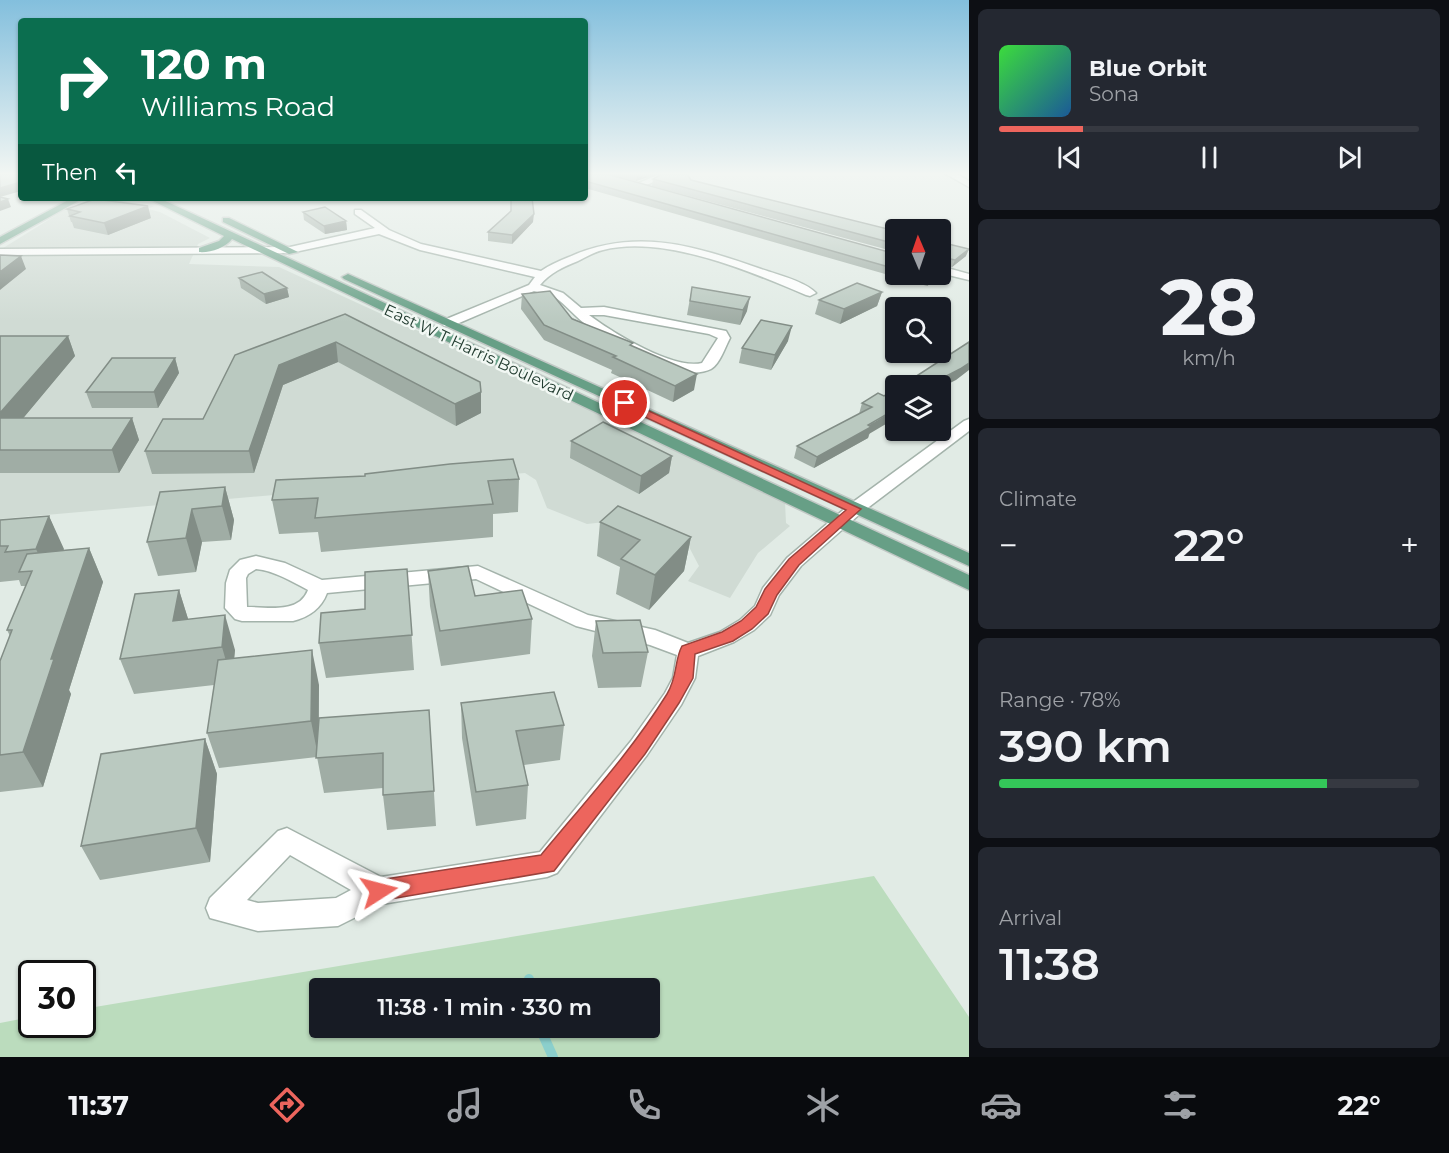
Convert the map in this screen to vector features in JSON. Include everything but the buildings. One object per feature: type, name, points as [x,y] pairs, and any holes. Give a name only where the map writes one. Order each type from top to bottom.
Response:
[{"type":"main road","points":[[0,243],[35,223]]},
{"type":"main road","name":"East W T Harris Boulevard","points":[[205,223],[448,323],[969,560]]},
{"type":"main road","name":"East W T Harris Boulevard","points":[[229,223],[283,254],[969,583]]},
{"type":"main road","points":[[203,250],[223,243],[230,235]]},
{"type":"street","points":[[374,223],[420,247],[498,262],[541,275]]},
{"type":"street","points":[[177,252],[201,256],[283,254],[384,230]]},
{"type":"street","points":[[0,243],[87,247],[104,251]]},
{"type":"street","points":[[448,323],[533,287],[541,275],[599,247],[621,243],[651,243],[690,251],[776,278],[810,293]]},
{"type":"street","points":[[0,252],[203,250],[283,254]]},
{"type":"street","points":[[951,272],[969,277]]},
{"type":"street","points":[[533,287],[559,296],[591,324],[632,346],[682,368],[701,368],[708,365],[724,338],[721,334],[712,331],[612,312],[578,312]]},
{"type":"street","points":[[319,588],[478,572],[583,621],[655,638],[688,651],[727,637],[747,625],[763,610],[770,593],[794,562],[838,522],[969,424]]},
{"type":"street","points":[[379,891],[287,840],[220,908],[258,917],[338,912],[379,891],[547,864],[639,748],[673,699],[684,678],[688,651]]},
{"type":"shaded area","points":[[43,223],[182,223],[210,238],[198,244],[189,264],[279,267],[785,502],[786,523],[790,526],[758,553],[730,598],[688,581],[699,566],[689,547],[623,520],[587,524],[547,508],[536,480],[525,473],[0,519],[0,250]]},
{"type":"green space","points":[[874,876],[969,1017],[969,1057],[0,1057],[0,1023],[18,1020],[18,1038],[96,1038],[96,1007]]},
{"type":"waterway","points":[[544,1038],[553,1057]]},
{"type":"route","points":[[379,891],[547,864],[639,748],[673,699],[684,678],[688,651],[727,637],[747,625],[763,610],[770,593],[794,562],[855,509],[625,403]]}]
